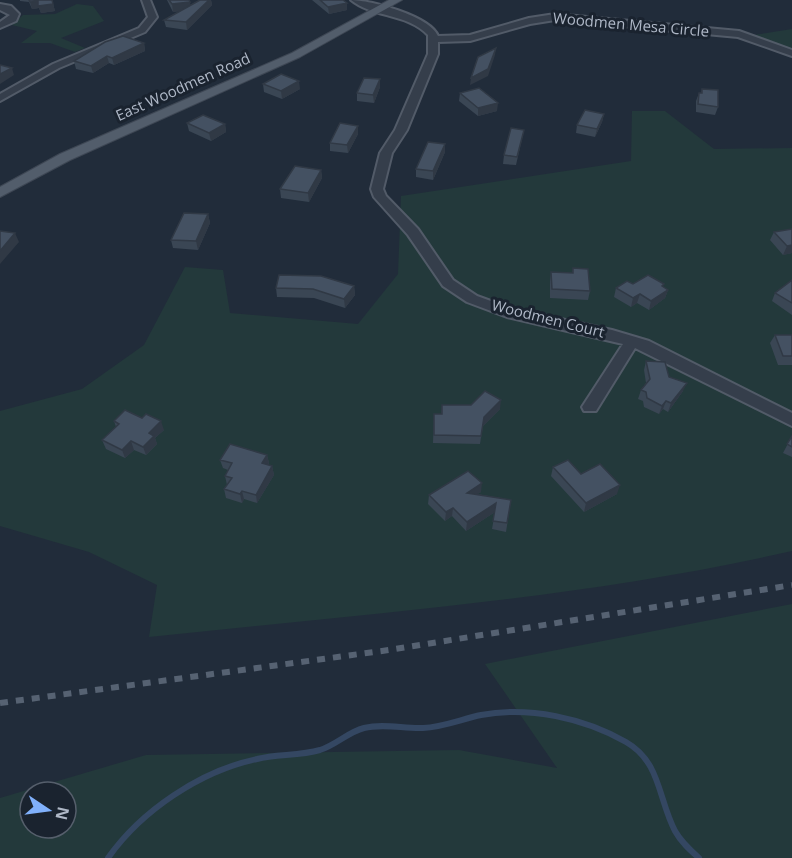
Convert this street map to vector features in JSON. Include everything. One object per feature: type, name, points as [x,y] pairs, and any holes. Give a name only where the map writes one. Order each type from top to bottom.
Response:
[{"type":"main road","name":"East Woodmen Road","points":[[0,194],[65,157],[277,64],[397,0]]},
{"type":"street","points":[[0,98],[56,66],[142,30],[153,17],[146,0]]},
{"type":"street","points":[[355,0],[417,21],[429,29],[435,39]]},
{"type":"street","points":[[0,25],[13,19],[15,14],[1,3]]},
{"type":"street","name":"Woodmen Mesa Circle","points":[[435,39],[470,39],[529,21],[555,17],[739,34],[792,53]]},
{"type":"street","name":"Woodmen Court","points":[[435,39],[433,54],[422,83],[401,130],[386,153],[377,182],[380,197],[413,232],[448,283],[472,299],[507,312],[632,341],[792,420]]},
{"type":"street","points":[[590,407],[632,341]]},
{"type":"green space","points":[[77,4],[93,6],[104,21],[61,38],[85,48],[75,52],[50,43],[21,43],[37,31],[12,25],[23,15],[55,14]]},
{"type":"green space","points":[[792,29],[792,50],[754,35]]},
{"type":"green space","points":[[632,111],[665,111],[714,149],[792,148],[792,551],[713,568],[553,593],[149,637],[157,585],[89,552],[0,526],[0,411],[82,389],[144,345],[185,267],[223,270],[230,313],[358,324],[398,274],[401,196],[631,161]]},
{"type":"green space","points":[[792,604],[792,858],[0,858],[0,798],[18,793],[18,840],[78,840],[78,780],[61,780],[146,755],[459,750],[557,768],[485,664]]},
{"type":"building","points":[[29,0],[52,0],[53,4],[38,6],[38,1],[30,2]]},
{"type":"building","points":[[169,0],[189,0],[190,2],[172,4]]},
{"type":"building","points":[[200,0],[209,0],[186,22],[164,20]]},
{"type":"building","points":[[320,0],[343,0],[347,3],[328,7]]},
{"type":"building","points":[[123,36],[144,43],[112,58],[107,56],[91,66],[74,61],[105,42]]},
{"type":"building","points":[[496,48],[488,69],[471,78],[478,57]]},
{"type":"building","points":[[0,65],[12,68],[0,74]]},
{"type":"building","points":[[281,74],[299,81],[281,91],[263,84]]},
{"type":"building","points":[[364,78],[380,79],[373,95],[357,93]]},
{"type":"building","points":[[479,88],[498,103],[478,108],[460,93]]},
{"type":"building","points":[[702,89],[718,90],[718,107],[698,104],[699,93],[702,93]]},
{"type":"building","points":[[585,110],[604,114],[597,129],[577,125]]},
{"type":"building","points":[[203,115],[225,124],[209,133],[187,123]]},
{"type":"building","points":[[340,123],[358,126],[347,145],[330,143]]},
{"type":"building","points":[[511,128],[524,130],[517,157],[504,155]]},
{"type":"building","points":[[428,142],[445,144],[433,171],[416,169]]},
{"type":"building","points":[[295,166],[321,170],[308,193],[280,189]]},
{"type":"building","points":[[184,213],[208,214],[196,241],[171,240]]},
{"type":"building","points":[[792,229],[792,245],[787,246],[774,232]]},
{"type":"building","points":[[0,231],[15,233],[0,251]]},
{"type":"building","points":[[573,268],[588,269],[590,291],[552,289],[551,272],[573,273]]},
{"type":"building","points":[[279,275],[321,276],[354,286],[344,299],[313,289],[276,288]]},
{"type":"building","points":[[648,275],[664,284],[662,286],[668,290],[651,301],[640,294],[633,298],[616,288],[627,281],[633,284]]},
{"type":"building","points":[[792,280],[792,303],[775,293]]},
{"type":"building","points":[[775,335],[792,335],[792,356],[783,356]]},
{"type":"building","points":[[646,361],[665,362],[669,377],[687,383],[671,403],[666,401],[662,406],[647,398],[646,392],[641,390],[650,379]]},
{"type":"building","points":[[485,391],[501,400],[484,417],[481,436],[434,435],[434,414],[442,414],[442,405],[471,405]]},
{"type":"building","points":[[125,410],[142,418],[146,414],[161,421],[149,433],[154,436],[143,447],[131,441],[122,450],[102,440],[119,424],[114,421]]},
{"type":"building","points":[[792,436],[792,447],[787,444]]},
{"type":"building","points":[[230,444],[267,455],[262,463],[272,466],[256,495],[242,491],[240,494],[224,489],[232,478],[225,476],[232,463],[220,460]]},
{"type":"building","points":[[568,460],[581,474],[600,464],[620,485],[586,503],[553,467]]},
{"type":"building","points":[[468,471],[482,483],[467,493],[511,500],[507,523],[493,521],[496,503],[467,522],[453,508],[446,512],[429,495]]},
{"type":"waterway","points":[[108,858],[137,824],[174,795],[214,773],[236,765],[265,757],[320,750],[364,728],[430,727],[481,715],[518,712],[556,716],[592,726],[626,742],[637,750],[652,771],[675,831],[699,858]]},
{"type":"railway","points":[[0,703],[389,650],[792,585]]}]
